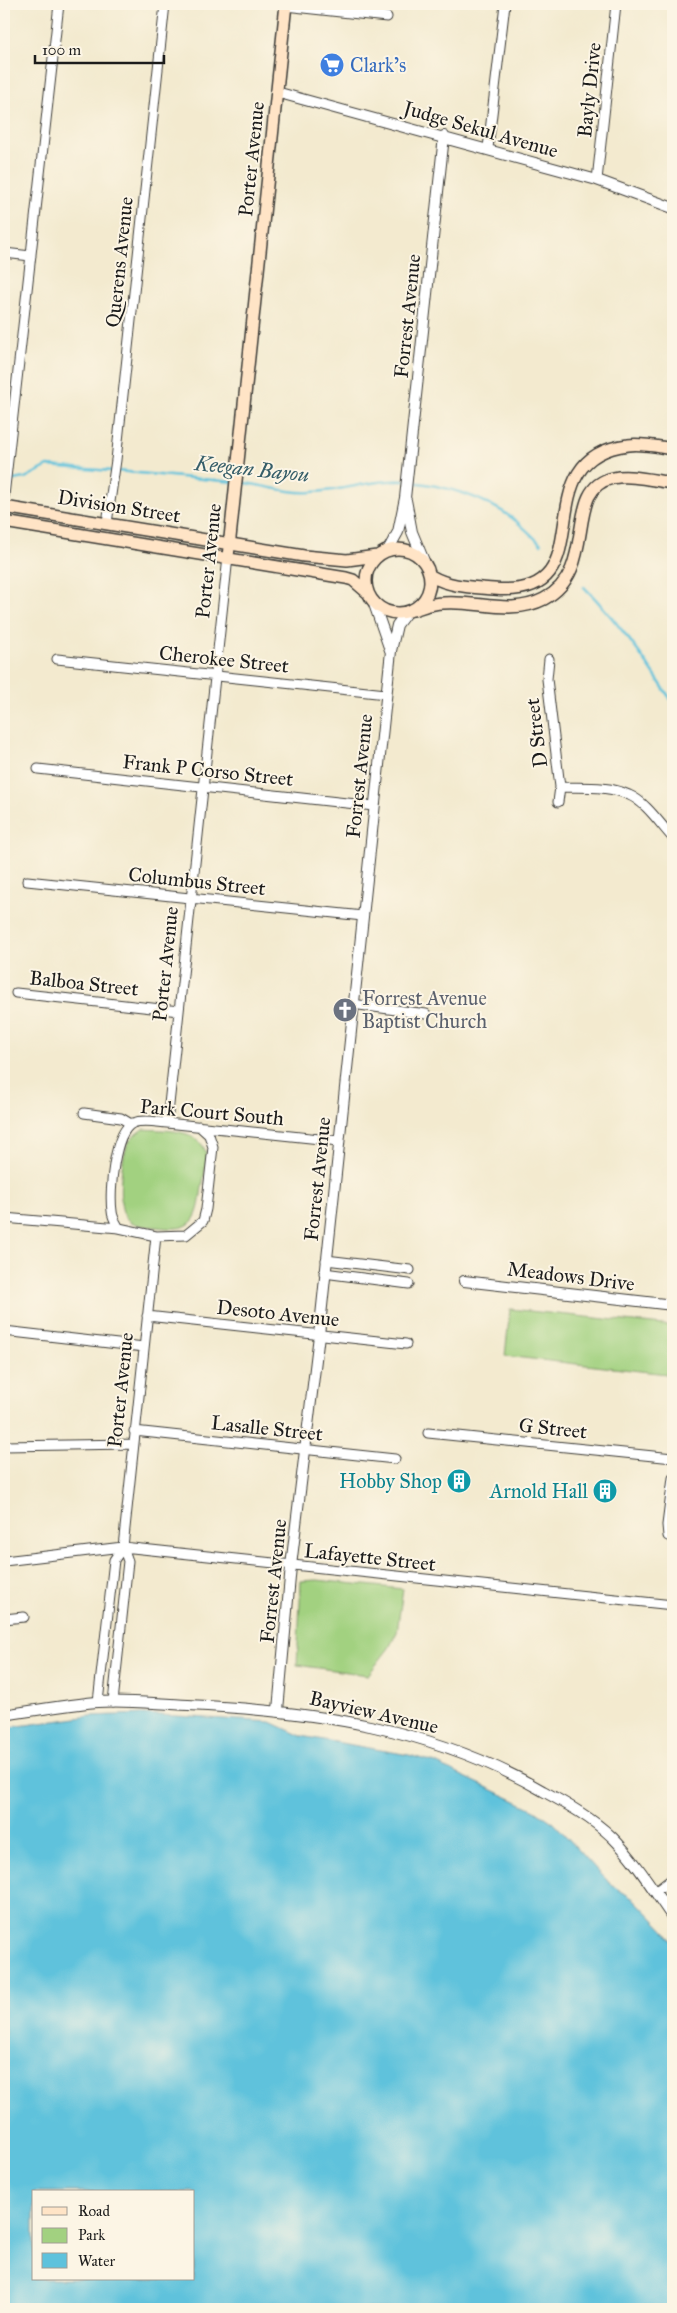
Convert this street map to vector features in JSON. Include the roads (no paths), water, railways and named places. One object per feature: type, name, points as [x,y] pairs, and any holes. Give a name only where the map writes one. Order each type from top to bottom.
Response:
[{"type":"main road","name":"Porter Avenue","points":[[228,557],[285,5]]},
{"type":"main road","points":[[431,576],[457,585],[495,589],[515,590],[532,586],[554,567],[561,548],[568,493],[578,473],[595,456],[606,450],[629,444],[673,449]]},
{"type":"main road","points":[[410,612],[428,596],[431,576],[424,561],[408,550],[383,553],[367,573],[370,597],[388,612],[410,612],[444,603],[506,608],[532,604],[545,599],[562,585],[572,571],[578,552],[585,505],[592,490],[600,483],[615,477],[673,483]]},
{"type":"main road","name":"Division Street","points":[[4,507],[333,560],[383,553]]},
{"type":"main road","name":"Division Street","points":[[4,522],[228,557],[346,578],[353,580],[370,597]]},
{"type":"street","points":[[4,494],[59,4]]},
{"type":"street","name":"Querens Avenue","points":[[107,523],[116,460],[165,4]]},
{"type":"street","points":[[488,148],[505,4]]},
{"type":"street","name":"Bayly Drive","points":[[597,180],[616,4]]},
{"type":"street","points":[[285,5],[387,17]]},
{"type":"street","name":"Judge Sekul Avenue","points":[[276,92],[488,148],[597,180],[673,208]]},
{"type":"street","name":"Forrest Avenue","points":[[383,553],[398,532],[406,493],[444,136]]},
{"type":"street","points":[[4,253],[31,256]]},
{"type":"street","name":"Forrest Avenue","points":[[406,493],[412,532],[424,561]]},
{"type":"street","name":"Porter Avenue","points":[[167,1123],[228,557]]},
{"type":"street","name":"Forrest Avenue","points":[[370,597],[390,651]]},
{"type":"street","name":"Forrest Avenue","points":[[278,1710],[291,1566],[339,1142],[390,651],[397,625],[410,612]]},
{"type":"street","name":"Cherokee Street","points":[[58,659],[386,694]]},
{"type":"street","name":"D Street","points":[[549,660],[547,679],[560,787],[558,802]]},
{"type":"street","name":"Frank P Corso Street","points":[[38,769],[374,806]]},
{"type":"street","points":[[560,787],[614,790],[630,795],[645,807],[673,838]]},
{"type":"street","name":"Columbus Street","points":[[27,880],[363,916]]},
{"type":"street","name":"Balboa Street","points":[[16,993],[179,1010]]},
{"type":"street","points":[[352,1004],[426,1014]]},
{"type":"street","name":"Park Court South","points":[[84,1112],[121,1118],[131,1124],[143,1121],[167,1123],[339,1142]]},
{"type":"street","points":[[119,1228],[112,1210],[114,1166],[120,1137],[124,1129],[131,1124]]},
{"type":"street","points":[[4,1218],[119,1228],[156,1236],[186,1236],[203,1221],[213,1147],[208,1135],[199,1126]]},
{"type":"street","name":"Porter Avenue","points":[[113,1702],[128,1561],[123,1548],[132,1444],[156,1236]]},
{"type":"street","points":[[326,1260],[410,1270]]},
{"type":"street","points":[[324,1273],[409,1284]]},
{"type":"street","name":"Meadows Drive","points":[[464,1281],[673,1305]]},
{"type":"street","name":"Desoto Avenue","points":[[147,1316],[406,1344]]},
{"type":"street","points":[[4,1331],[144,1347]]},
{"type":"street","name":"Lasalle Street","points":[[134,1432],[396,1459]]},
{"type":"street","name":"G Street","points":[[428,1433],[673,1458]]},
{"type":"street","points":[[4,1446],[132,1444]]},
{"type":"street","points":[[673,1478],[667,1525],[668,1536],[673,1538]]},
{"type":"street","name":"Porter Avenue","points":[[98,1702],[114,1560],[123,1548]]},
{"type":"street","name":"Lafayette Street","points":[[4,1561],[123,1548],[673,1606]]},
{"type":"street","points":[[4,1619],[24,1617]]},
{"type":"street","name":"Bayview Avenue","points":[[4,1715],[98,1702],[113,1702],[278,1710],[338,1718],[407,1734],[467,1754],[524,1780],[574,1808],[611,1836],[638,1866],[673,1918]]},
{"type":"street","points":[[655,1892],[673,1878]]},
{"type":"water","points":[[144,1714],[271,1722],[301,1736],[409,1755],[433,1762],[535,1810],[554,1823],[613,1886],[635,1900],[666,1932],[673,1944],[673,2309],[4,2309],[4,1728],[91,1716]]},
{"type":"waterway","name":"Keegan Bayou","points":[[8,481],[25,478],[48,466],[112,471]]},
{"type":"waterway","name":"Keegan Bayou","points":[[117,471],[234,482]]},
{"type":"waterway","name":"Keegan Bayou","points":[[239,482],[285,491],[303,492],[404,481]]},
{"type":"waterway","name":"Keegan Bayou","points":[[409,482],[450,489],[489,504],[516,521],[541,544]]},
{"type":"waterway","name":"Keegan Bayou","points":[[584,587],[632,642],[673,703]]},
{"type":"place","name":"Clark's","points":[[332,65]]},
{"type":"place","name":"Forrest Avenue Baptist Church","points":[[345,1010]]},
{"type":"place","name":"Hobby Shop","points":[[459,1481]]},
{"type":"place","name":"Arnold Hall","points":[[605,1491]]}]
